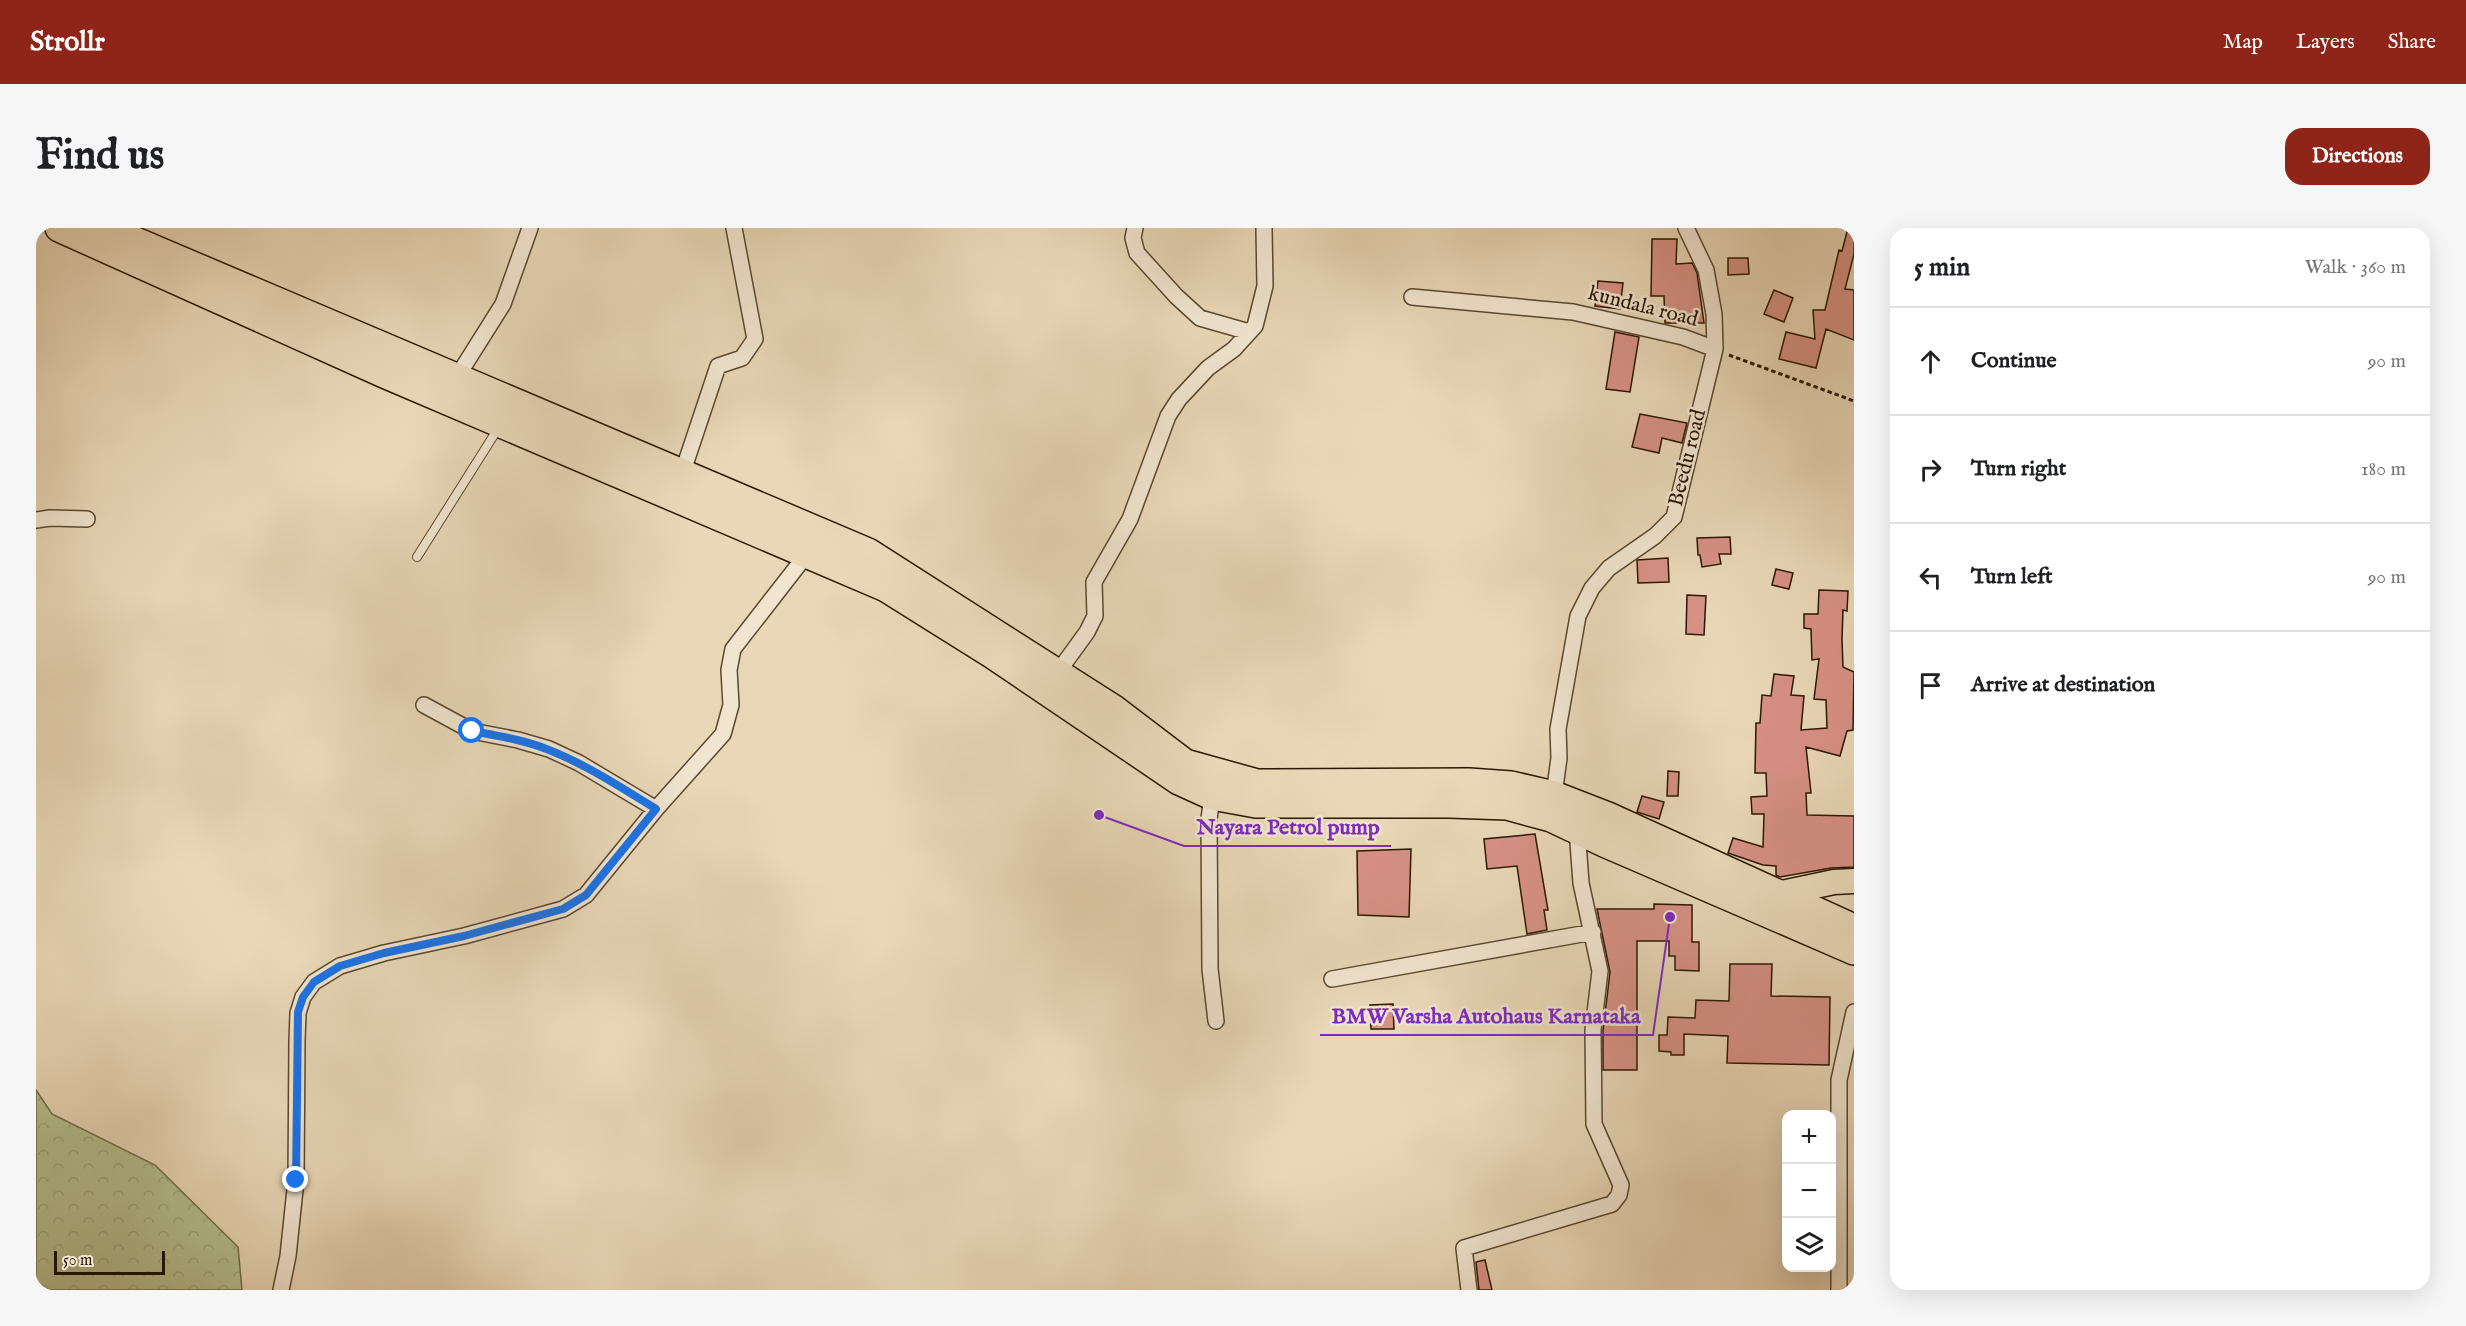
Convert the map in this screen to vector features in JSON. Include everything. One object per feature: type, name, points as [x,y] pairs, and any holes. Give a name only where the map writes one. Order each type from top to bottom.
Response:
[{"type":"highway","points":[[59,228],[384,374],[886,588],[993,655],[1179,781],[1212,796],[1256,804],[1507,806],[1551,818],[1604,843],[1772,904],[1854,927]]},
{"type":"highway","points":[[105,228],[868,552],[1114,709],[1185,763],[1257,783],[1468,782],[1511,785],[1554,795],[1608,816],[1854,951]]},
{"type":"main road","points":[[1772,904],[1834,882],[1854,880]]},
{"type":"street","points":[[457,377],[503,304],[530,228]]},
{"type":"street","points":[[682,474],[718,366],[742,358],[755,339],[734,228]]},
{"type":"street","points":[[1135,228],[1133,238],[1137,253],[1176,296],[1200,318],[1249,332]]},
{"type":"street","points":[[1058,672],[1087,632],[1095,616],[1095,582],[1130,519],[1168,416],[1179,399],[1208,368],[1234,349],[1255,326],[1265,286],[1264,228]]},
{"type":"street","name":"Beedu road","points":[[1554,795],[1560,758],[1558,729],[1578,616],[1592,588],[1609,568],[1655,536],[1674,517],[1715,349],[1714,314],[1706,270],[1686,228]]},
{"type":"street","name":"kundala road","points":[[1412,297],[1573,312],[1683,337],[1715,349]]},
{"type":"street","points":[[36,520],[87,519]]},
{"type":"street","points":[[281,1290],[288,1256],[296,1180],[298,1012],[303,997],[314,982],[340,966],[563,909],[586,895],[656,809],[723,734],[732,705],[729,670],[733,649],[807,554]]},
{"type":"street","points":[[424,705],[472,731],[518,740],[579,763],[656,809]]},
{"type":"street","points":[[1212,796],[1209,819],[1210,969],[1216,1021]]},
{"type":"street","points":[[1470,1290],[1464,1248],[1612,1204],[1619,1196],[1621,1185],[1594,1124],[1593,1030],[1600,971],[1581,883],[1577,829]]},
{"type":"street","points":[[1332,979],[1593,932]]},
{"type":"street","points":[[1839,1290],[1839,1080],[1854,1012]]},
{"type":"lane","points":[[417,557],[502,424]]},
{"type":"path","name":"kundala road","points":[[1715,349],[1854,401]]},
{"type":"green space","points":[[36,1090],[52,1114],[155,1165],[238,1247],[242,1290],[36,1290]]},
{"type":"building","points":[[1848,228],[1854,228],[1854,254],[1845,289],[1854,290],[1854,340],[1826,329],[1816,368],[1779,359],[1786,332],[1815,339],[1813,310],[1825,310],[1839,250],[1842,251]]},
{"type":"building","points":[[1652,239],[1677,239],[1676,264],[1692,263],[1697,273],[1704,323],[1665,323],[1664,296],[1651,296]]},
{"type":"building","points":[[1728,258],[1748,258],[1749,274],[1728,275]]},
{"type":"building","points":[[1598,281],[1623,283],[1620,309],[1595,306]]},
{"type":"building","points":[[1774,290],[1793,298],[1784,322],[1764,314]]},
{"type":"building","points":[[1615,332],[1639,337],[1630,392],[1606,389]]},
{"type":"building","points":[[1640,414],[1687,423],[1682,443],[1662,438],[1659,453],[1632,447]]},
{"type":"building","points":[[1730,537],[1731,554],[1719,554],[1721,564],[1702,567],[1700,555],[1698,555],[1697,538]]},
{"type":"building","points":[[1668,558],[1669,582],[1638,583],[1637,560]]},
{"type":"building","points":[[1776,569],[1793,573],[1789,589],[1772,585]]},
{"type":"building","points":[[1819,590],[1848,591],[1847,611],[1843,610],[1843,667],[1854,672],[1853,730],[1847,731],[1840,756],[1806,747],[1811,793],[1806,793],[1807,815],[1854,816],[1854,867],[1831,868],[1780,877],[1776,875],[1776,866],[1763,865],[1728,853],[1733,838],[1763,847],[1764,814],[1752,814],[1751,797],[1767,796],[1766,773],[1755,773],[1756,723],[1760,723],[1762,695],[1771,696],[1774,674],[1794,676],[1791,695],[1804,696],[1801,730],[1827,728],[1826,700],[1814,699],[1819,659],[1812,660],[1811,629],[1804,628],[1804,614],[1818,614]]},
{"type":"building","points":[[1687,595],[1706,596],[1704,635],[1686,634]]},
{"type":"building","points":[[1668,771],[1679,772],[1678,796],[1667,796]]},
{"type":"building","points":[[1642,796],[1664,802],[1659,819],[1637,812]]},
{"type":"building","points":[[1535,834],[1548,910],[1544,910],[1547,930],[1527,934],[1517,866],[1487,869],[1484,839]]},
{"type":"building","points":[[1411,849],[1409,917],[1358,915],[1357,851]]},
{"type":"building","points":[[1654,904],[1692,905],[1692,942],[1699,942],[1699,971],[1675,970],[1675,956],[1669,956],[1669,941],[1637,941],[1637,1070],[1603,1070],[1603,1031],[1610,972],[1597,909],[1654,909]]},
{"type":"building","points":[[1730,964],[1772,964],[1771,996],[1830,997],[1829,1065],[1727,1063],[1728,1036],[1684,1034],[1684,1055],[1671,1055],[1671,1052],[1659,1051],[1659,1035],[1667,1035],[1668,1017],[1695,1018],[1696,1000],[1729,1001]]},
{"type":"building","points":[[1393,1004],[1394,1029],[1371,1029],[1370,1005]]},
{"type":"building","points":[[1485,1260],[1492,1290],[1479,1290],[1476,1262]]},
{"type":"place","name":"Nayara Petrol pump","points":[[1099,815]]},
{"type":"place","name":"BMW Varsha Autohaus Karnataka","points":[[1670,917]]},
{"type":"route","points":[[296,1180],[298,1012],[303,997],[314,982],[340,966],[384,953],[464,936],[563,909],[586,895],[656,809],[579,763],[549,750],[518,740],[472,731]]}]
